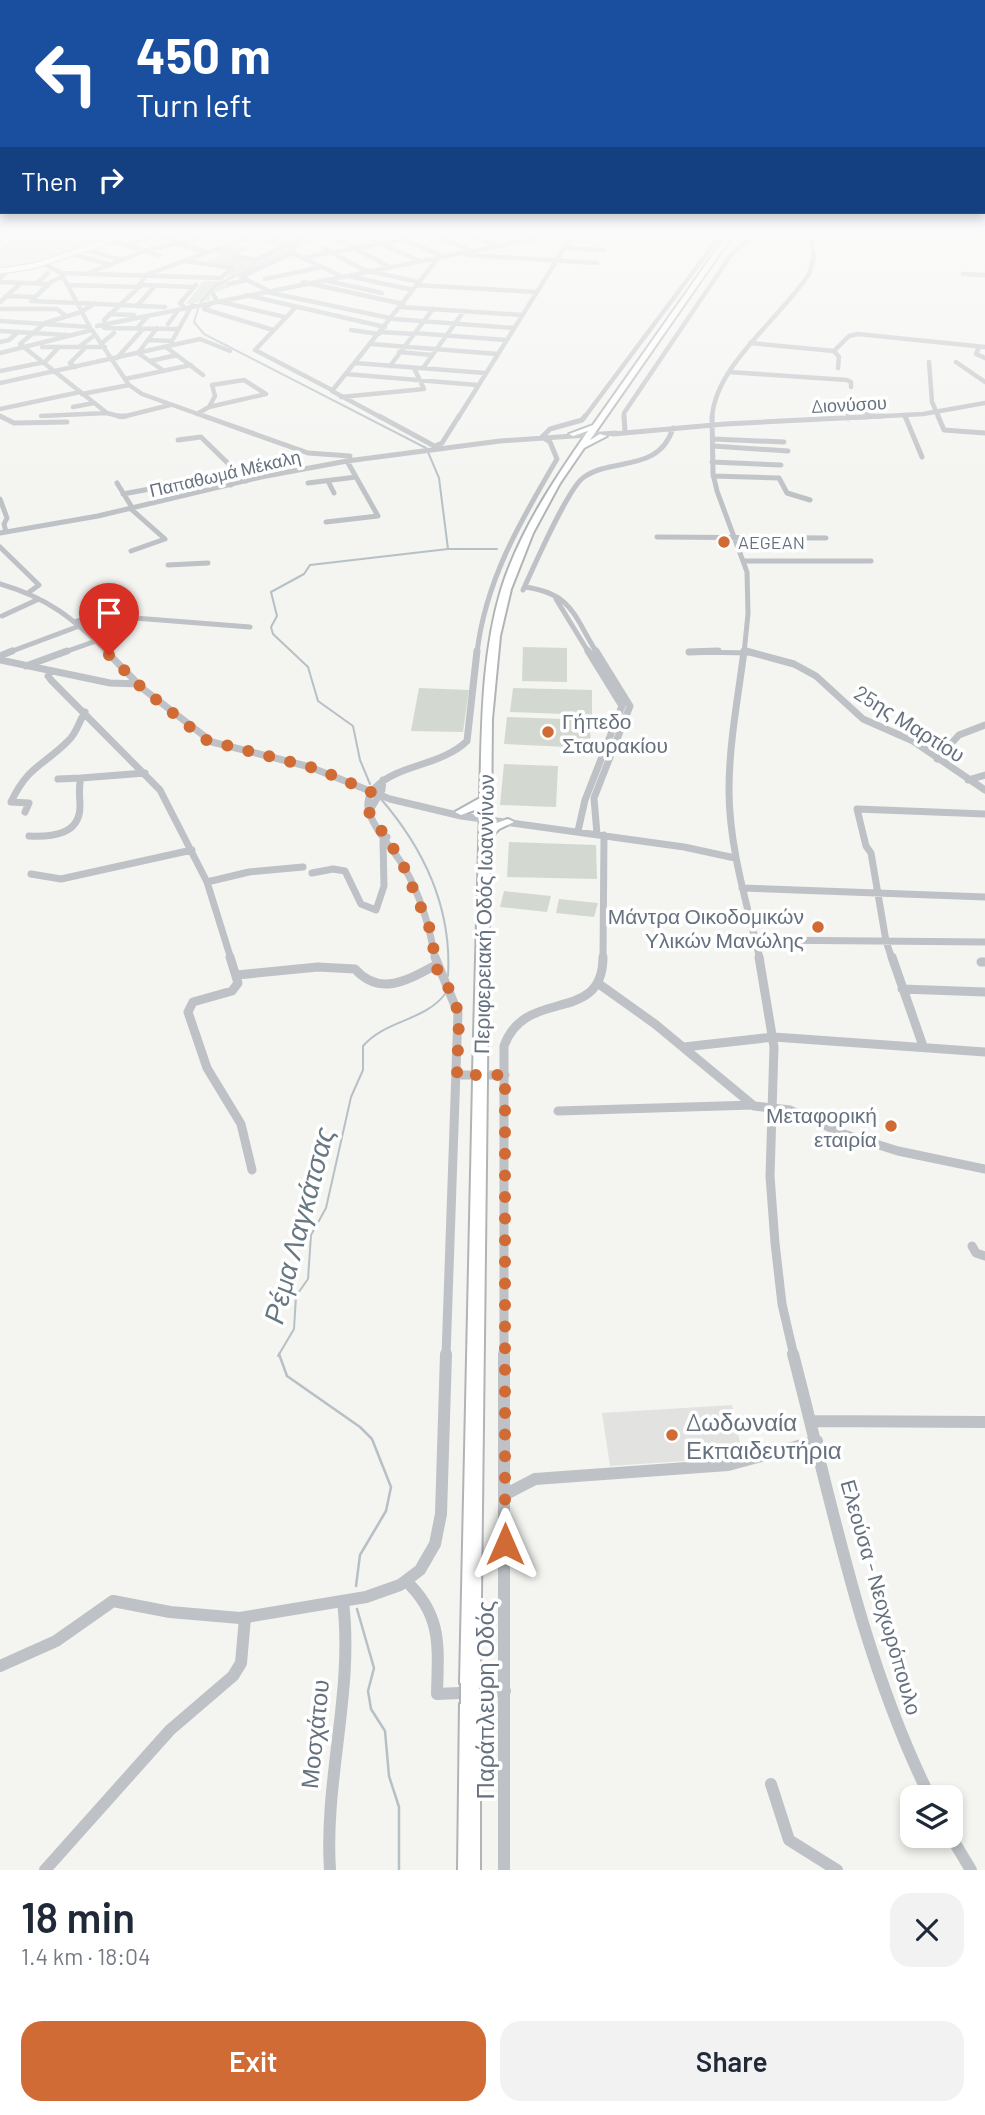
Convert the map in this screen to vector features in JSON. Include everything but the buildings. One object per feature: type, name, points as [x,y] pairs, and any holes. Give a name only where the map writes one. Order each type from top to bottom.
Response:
[{"type":"highway","name":"Περιφερειακή Οδός Ιωαννίνων","points":[[469,1870],[484,800],[491,668],[506,589],[540,510],[668,323]]},
{"type":"highway","points":[[573,434],[591,432]]},
{"type":"highway","points":[[579,450],[603,436]]},
{"type":"highway","points":[[461,812],[484,800]]},
{"type":"highway","points":[[485,836],[495,827],[508,822]]},
{"type":"street","points":[[0,342],[11,338],[28,323]]},
{"type":"street","points":[[41,323],[20,344],[107,413]]},
{"type":"street","points":[[55,323],[114,333],[142,323]]},
{"type":"street","points":[[90,323],[127,382],[170,405],[312,454],[377,457]]},
{"type":"street","points":[[75,367],[70,363],[89,337],[96,331],[117,323]]},
{"type":"street","points":[[25,349],[121,323]]},
{"type":"street","points":[[11,369],[0,354],[69,335],[141,323]]},
{"type":"street","points":[[115,359],[143,323]]},
{"type":"street","points":[[144,323],[157,328],[180,327]]},
{"type":"street","points":[[149,323],[180,327]]},
{"type":"street","points":[[170,345],[182,323]]},
{"type":"street","points":[[248,323],[272,330]]},
{"type":"street","points":[[279,323],[255,350],[436,447],[442,443],[517,323]]},
{"type":"street","points":[[354,323],[382,331]]},
{"type":"street","points":[[332,390],[388,323]]},
{"type":"street","points":[[390,366],[422,323]]},
{"type":"street","points":[[443,323],[514,328]]},
{"type":"street","points":[[573,434],[551,439],[542,437],[547,430],[582,420],[655,323]]},
{"type":"street","points":[[625,432],[624,413],[685,323]]},
{"type":"street","name":"Ελεούσα - Νεοχωρόπουλο","points":[[769,323],[750,343],[715,397],[712,462],[720,504],[737,537],[745,562],[749,592],[730,764],[735,858],[774,1037],[769,1156],[778,1275],[790,1339],[869,1637],[902,1737],[924,1785]]},
{"type":"street","points":[[423,368],[455,324]]},
{"type":"street","points":[[472,352],[489,326]]},
{"type":"street","points":[[138,354],[157,328]]},
{"type":"street","points":[[351,330],[506,341]]},
{"type":"street","points":[[96,331],[114,333]]},
{"type":"street","points":[[25,349],[82,347],[96,331]]},
{"type":"street","points":[[0,332],[69,335]]},
{"type":"street","points":[[0,332],[11,338]]},
{"type":"street","points":[[187,342],[193,333]]},
{"type":"street","points":[[834,351],[849,336],[858,334],[982,347]]},
{"type":"street","points":[[0,371],[42,363],[61,338]]},
{"type":"street","points":[[0,383],[187,342],[206,340],[230,351]]},
{"type":"street","points":[[146,342],[170,345],[177,355],[204,375]]},
{"type":"street","points":[[146,342],[158,347]]},
{"type":"street","points":[[750,343],[834,351],[839,357],[838,368]]},
{"type":"street","points":[[371,344],[498,354]]},
{"type":"street","points":[[32,346],[55,349]]},
{"type":"street","points":[[982,347],[976,354],[985,358]]},
{"type":"street","points":[[399,352],[432,355]]},
{"type":"street","points":[[138,354],[164,371]]},
{"type":"street","points":[[150,361],[177,355]]},
{"type":"street","points":[[929,362],[931,398],[945,431],[985,433]]},
{"type":"street","points":[[956,362],[985,382]]},
{"type":"street","points":[[355,363],[485,373]]},
{"type":"street","points":[[0,409],[81,393],[191,365]]},
{"type":"street","points":[[341,397],[424,389],[414,368]]},
{"type":"street","points":[[729,372],[844,379],[850,381],[851,387]]},
{"type":"street","points":[[346,374],[477,386]]},
{"type":"street","points":[[197,414],[209,407],[267,394],[244,380],[212,385],[215,396],[209,407]]},
{"type":"street","points":[[73,407],[94,403]]},
{"type":"street","name":"Διονύσου","points":[[616,433],[905,415],[985,403]]},
{"type":"street","points":[[41,416],[107,413],[124,416],[170,405]]},
{"type":"street","points":[[848,419],[850,410],[856,408],[876,417]]},
{"type":"street","points":[[905,415],[922,457]]},
{"type":"street","points":[[0,416],[11,423],[67,422]]},
{"type":"street","points":[[624,424],[634,431]]},
{"type":"street","points":[[673,428],[670,438],[643,462],[593,472],[581,478],[548,535],[524,589],[551,591],[563,598],[630,707],[594,799],[600,834],[603,968],[599,984],[684,1047],[753,1105]]},
{"type":"street","points":[[0,1666],[56,1641],[113,1601],[170,1612],[245,1618],[372,1595],[406,1581],[420,1570],[432,1552],[441,1514],[458,1013],[452,993],[436,965],[430,929],[401,860],[369,812],[383,780],[400,772],[447,759],[467,741],[473,671],[484,615],[512,535],[557,460],[547,430]]},
{"type":"street","points":[[562,436],[591,432],[616,433]]},
{"type":"street","points":[[591,432],[603,436],[616,433]]},
{"type":"street","points":[[178,440],[201,437],[246,481]]},
{"type":"street","name":"Παπαθωμά Μέκαλη","points":[[3,532],[132,509],[203,490],[347,461],[436,447],[542,437]]},
{"type":"street","points":[[713,443],[784,442]]},
{"type":"street","points":[[713,443],[788,451]]},
{"type":"street","points":[[326,522],[378,516],[347,461]]},
{"type":"street","points":[[712,462],[781,465]]},
{"type":"street","points":[[713,475],[779,478],[789,494],[810,500]]},
{"type":"street","points":[[308,483],[356,477]]},
{"type":"street","points":[[123,494],[211,478],[231,485]]},
{"type":"street","points":[[191,481],[203,490]]},
{"type":"street","points":[[328,481],[334,493]]},
{"type":"street","points":[[117,483],[132,509],[165,539],[131,551]]},
{"type":"street","points":[[174,484],[203,490]]},
{"type":"street","points":[[0,499],[7,518],[2,525],[3,532]]},
{"type":"street","points":[[657,537],[826,538]]},
{"type":"street","points":[[0,547],[39,585],[28,593]]},
{"type":"street","points":[[745,562],[871,561]]},
{"type":"street","points":[[168,565],[208,563]]},
{"type":"street","points":[[0,584],[28,593],[80,623],[139,684],[208,741],[318,769],[375,794],[444,811],[684,847],[735,858]]},
{"type":"street","points":[[559,598],[556,599],[622,706],[585,800],[578,831]]},
{"type":"street","points":[[2,616],[39,599]]},
{"type":"street","points":[[0,658],[80,623],[109,616],[250,627]]},
{"type":"street","points":[[26,666],[96,640]]},
{"type":"street","name":"25ης Μαρτίου","points":[[689,652],[744,651],[779,657],[808,670],[863,719],[913,741],[985,790]]},
{"type":"street","points":[[0,658],[50,672],[127,686],[139,684]]},
{"type":"street","points":[[50,672],[49,678],[160,790],[207,882],[238,983],[233,990],[195,1001],[188,1006],[188,1012],[206,1068],[241,1124],[252,1170]]},
{"type":"street","points":[[25,811],[29,803],[11,802],[19,784],[30,768],[69,741],[85,712]]},
{"type":"street","points":[[937,759],[957,737],[985,725]]},
{"type":"street","points":[[58,779],[145,773]]},
{"type":"street","points":[[968,780],[985,775]]},
{"type":"street","points":[[29,836],[66,834],[73,829],[80,813],[81,778]]},
{"type":"street","points":[[923,1046],[886,941],[871,853],[866,846],[858,808],[985,814]]},
{"type":"street","points":[[444,811],[523,823]]},
{"type":"street","points":[[312,873],[333,869],[345,871],[361,904],[376,910],[380,903],[384,875],[383,841],[387,837]]},
{"type":"street","points":[[31,874],[65,878],[192,850]]},
{"type":"street","points":[[207,882],[255,871],[303,866]]},
{"type":"street","points":[[741,888],[985,897]]},
{"type":"street","points":[[753,940],[985,942]]},
{"type":"street","points":[[237,975],[329,967],[355,969],[365,981],[381,984],[404,980],[436,965]]},
{"type":"street","name":"Παράπλευρη Οδός","points":[[504,1870],[504,1041],[511,1025],[525,1016],[583,997],[599,984]]},
{"type":"street","points":[[902,989],[985,992]]},
{"type":"street","points":[[684,1047],[774,1037],[985,1052]]},
{"type":"street","points":[[457,1075],[505,1075]]},
{"type":"street","points":[[558,1111],[753,1105],[790,1110],[832,1129],[898,1151],[985,1169]]},
{"type":"street","points":[[972,1246],[976,1252],[985,1256]]},
{"type":"street","points":[[812,1421],[985,1422]]},
{"type":"street","points":[[504,1495],[535,1479],[728,1465],[817,1441]]},
{"type":"street","points":[[406,1581],[426,1601],[435,1621],[437,1694],[505,1691]]},
{"type":"street","name":"Μοσχάτου","points":[[330,1870],[327,1828],[347,1635],[343,1602]]},
{"type":"street","points":[[45,1870],[170,1731],[233,1676],[240,1663],[245,1618]]},
{"type":"street","points":[[771,1784],[789,1840],[837,1870]]},
{"type":"street","points":[[958,1848],[971,1870]]},
{"type":"shaded area","points":[[523,647],[567,648],[567,682],[522,681]]},
{"type":"shaded area","points":[[419,688],[469,690],[463,732],[411,731]]},
{"type":"shaded area","name":"Γήπεδο Σταυρακίου","points":[[513,688],[592,690],[592,715],[510,712]]},
{"type":"shaded area","name":"Γήπεδο Σταυρακίου","points":[[507,717],[591,720],[590,748],[504,744]]},
{"type":"shaded area","points":[[504,764],[558,766],[556,807],[500,805]]},
{"type":"shaded area","points":[[509,842],[596,845],[597,879],[507,877]]},
{"type":"shaded area","points":[[504,891],[551,896],[547,912],[500,907]]},
{"type":"shaded area","points":[[559,899],[598,903],[594,917],[556,913]]},
{"type":"shaded area","name":"Δωδωναία Εκπαιδευτήρια","points":[[732,1405],[743,1457],[610,1466],[602,1413]]},
{"type":"waterway","name":"Ρέμα Λαγκάτσας","points":[[195,323],[204,334],[426,448]]},
{"type":"waterway","name":"Ρέμα Λαγκάτσας","points":[[370,784],[360,760],[353,726],[318,701],[308,667],[273,634],[271,627],[277,616],[271,592],[304,574],[310,565],[448,549],[439,478],[428,452]]},
{"type":"waterway","points":[[449,549],[497,549]]},
{"type":"waterway","name":"Ρέμα Λαγκάτσας","points":[[381,799],[410,838],[432,881],[445,927],[448,976]]},
{"type":"waterway","name":"Ρέμα Λαγκάτσας","points":[[279,1354],[294,1329],[296,1296],[308,1279],[311,1235],[326,1208],[351,1097],[363,1070],[363,1046],[382,1031],[427,1010],[445,994]]},
{"type":"waterway","name":"Ρέμα Λαγκάτσας","points":[[279,1354],[287,1376],[360,1427],[372,1439],[391,1487],[386,1511],[360,1555],[356,1586]]},
{"type":"waterway","name":"Ρέμα Λαγκάτσας","points":[[357,1609],[374,1668],[368,1691],[371,1709],[385,1731],[389,1776],[399,1807],[399,1870]]},
{"type":"place","name":"AEGEAN","points":[[724,542]]},
{"type":"place","name":"Γήπεδο Σταυρακίου","points":[[548,732]]},
{"type":"place","name":"Μάντρα Οικοδομικών Υλικών Μανώλης","points":[[818,927]]},
{"type":"place","name":"Μεταφορική εταιρία","points":[[891,1126]]},
{"type":"place","name":"Δωδωναία Εκπαιδευτήρια","points":[[672,1435]]},
{"type":"route","points":[[109,655],[142,688],[206,740],[318,769],[371,792],[369,812],[401,860],[430,929],[437,969],[455,999],[459,1020],[457,1075],[505,1075],[505,1544]]}]
